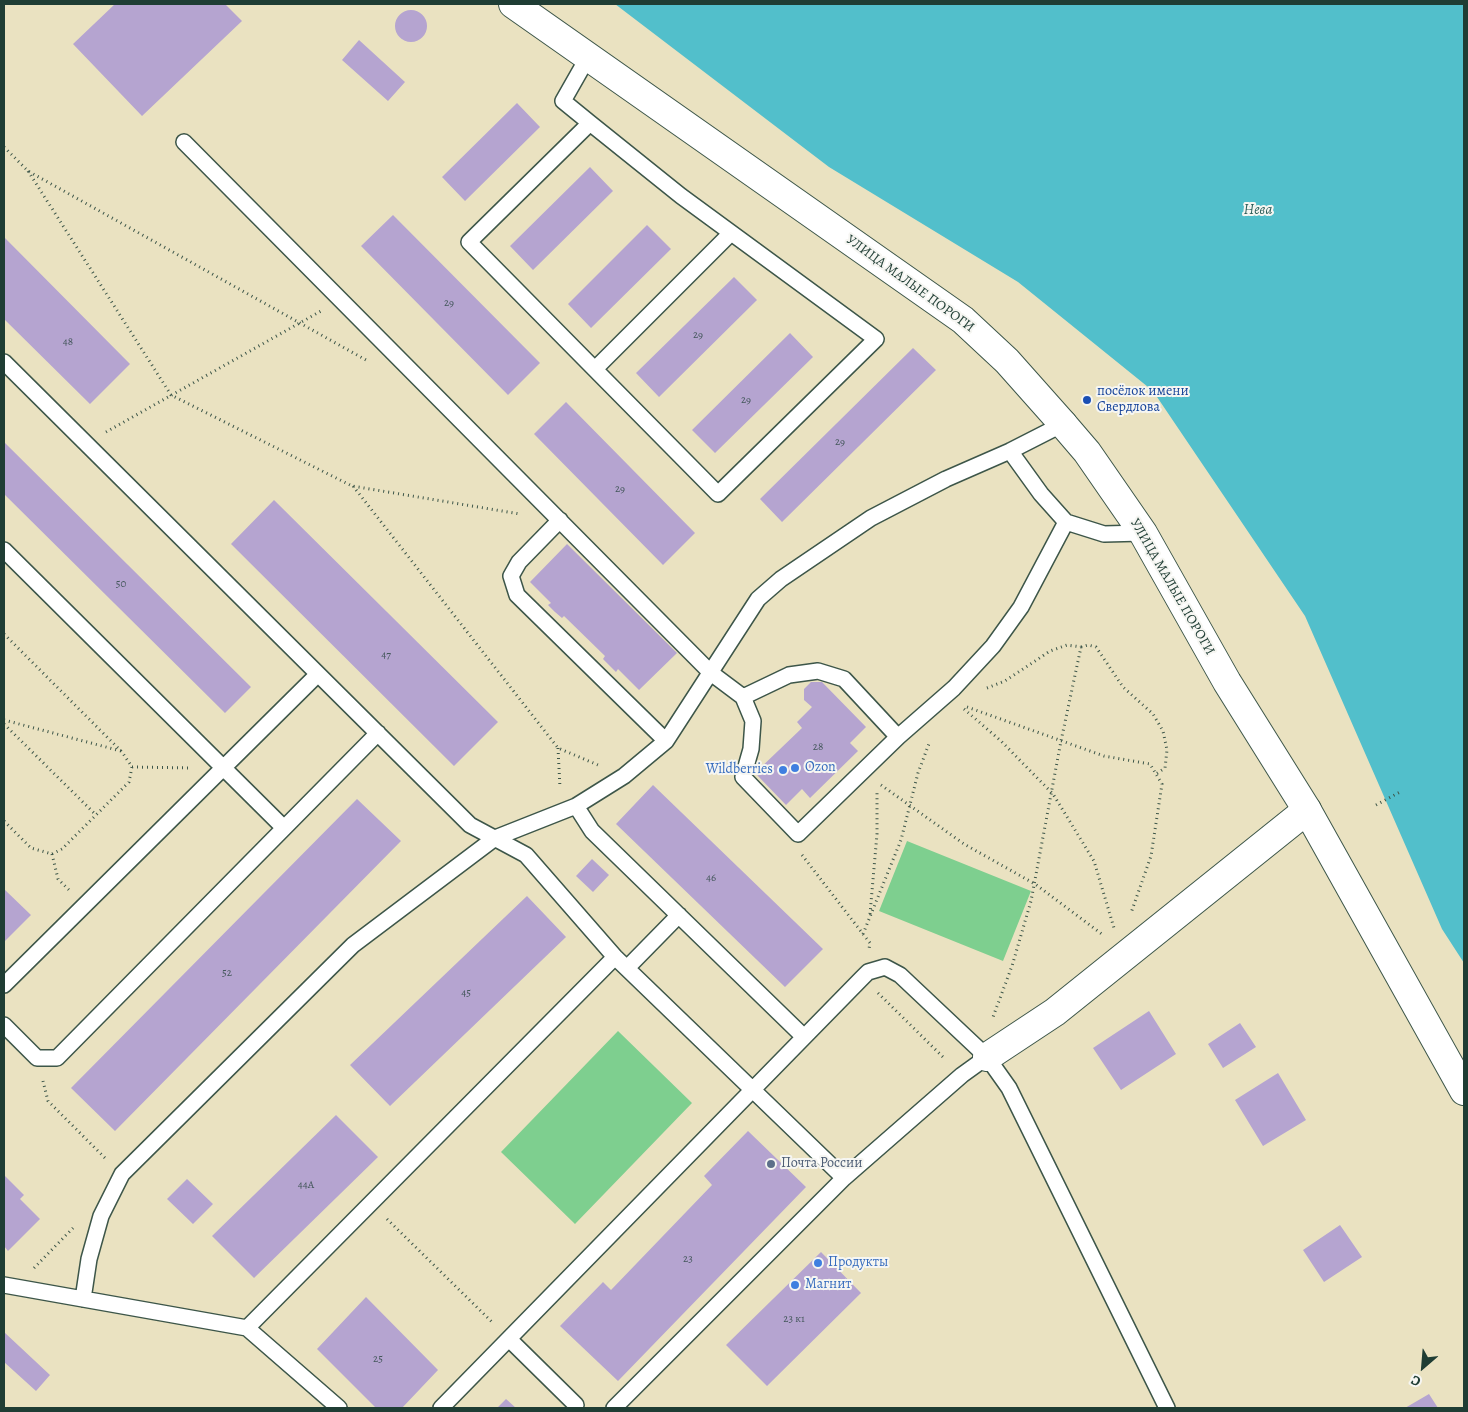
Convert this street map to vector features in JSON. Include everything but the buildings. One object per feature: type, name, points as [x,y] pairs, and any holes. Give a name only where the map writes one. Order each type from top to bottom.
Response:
[{"type":"street","name":"УЛИЦА МАЛЫЕ ПОРОГИ","points":[[513,4],[963,320],[1007,362],[1063,424],[1087,452],[1143,533],[1227,682],[1307,810],[1464,1091]]},
{"type":"street","points":[[984,1053],[1055,1012],[1122,951],[1307,810]]},
{"type":"lane","points":[[588,58],[563,101],[681,196],[876,339],[718,494],[469,242],[590,123]]},
{"type":"lane","points":[[184,142],[711,673],[743,697],[754,721],[751,749],[743,777],[798,834],[898,737],[954,688],[994,646],[1021,607],[1066,522]]},
{"type":"lane","points":[[595,369],[732,233]]},
{"type":"lane","points":[[4,362],[470,825],[526,855],[615,956],[844,1178]]},
{"type":"lane","points":[[83,1299],[90,1259],[101,1216],[122,1174],[353,945],[495,838],[576,806],[624,776],[666,741],[758,599],[781,579],[871,518],[946,479],[1010,451],[1063,424]]},
{"type":"lane","points":[[1010,451],[1041,494],[1066,522],[1104,534],[1143,533]]},
{"type":"lane","points":[[560,520],[519,562],[511,576],[517,595],[666,741]]},
{"type":"lane","points":[[4,550],[284,828]]},
{"type":"lane","points":[[743,697],[789,676],[818,671],[844,679],[898,737]]},
{"type":"lane","points":[[4,985],[318,674]]},
{"type":"lane","points":[[4,1025],[37,1058],[57,1058],[378,733]]},
{"type":"lane","points":[[576,806],[592,831],[804,1037]]},
{"type":"lane","points":[[627,968],[679,915]]},
{"type":"lane","points":[[247,1328],[615,956]]},
{"type":"lane","points":[[441,1408],[865,975],[885,967],[900,975],[984,1053],[1009,1088],[1166,1408]]},
{"type":"lane","points":[[614,1408],[844,1178],[962,1075],[984,1053]]},
{"type":"lane","points":[[9,1286],[247,1328],[338,1408]]},
{"type":"lane","points":[[509,1339],[576,1405]]},
{"type":"path","points":[[4,147],[28,171],[172,395],[352,486],[560,520]]},
{"type":"path","points":[[28,171],[368,361]]},
{"type":"path","points":[[86,443],[341,300]]},
{"type":"path","points":[[352,486],[558,748],[624,776]]},
{"type":"path","points":[[4,634],[122,752],[132,767],[129,782],[62,849],[52,854],[31,848],[4,821]]},
{"type":"path","points":[[954,688],[982,690],[1005,681],[1050,651],[1067,645],[1096,647],[1123,688],[1152,714],[1163,731],[1166,750],[1165,768],[1156,774]]},
{"type":"path","points":[[984,1053],[1012,966],[1034,884],[1053,794],[1061,740],[1081,647]]},
{"type":"path","points":[[958,704],[1104,756],[1150,764],[1162,784],[1151,856],[1122,951],[1094,861],[1053,794],[1001,741],[958,704]]},
{"type":"path","points":[[4,722],[122,752]]},
{"type":"path","points":[[4,722],[96,815]]},
{"type":"path","points":[[863,934],[901,840],[911,808],[918,773],[931,740]]},
{"type":"path","points":[[558,748],[562,812]]},
{"type":"path","points":[[132,767],[223,768]]},
{"type":"path","points":[[870,917],[876,834],[876,781],[911,808],[964,844],[1034,884],[1122,951]]},
{"type":"path","points":[[1376,805],[1400,792]]},
{"type":"path","points":[[798,834],[798,850],[870,943],[865,975],[962,1075]]},
{"type":"path","points":[[52,854],[58,879],[84,905]]},
{"type":"path","points":[[37,1058],[48,1101],[122,1174]]},
{"type":"path","points":[[371,1203],[509,1339]]},
{"type":"path","points":[[9,1286],[76,1226]]},
{"type":"green space","points":[[907,841],[1031,891],[1003,961],[879,911]]},
{"type":"green space","points":[[618,1031],[692,1103],[575,1224],[501,1152]]},
{"type":"water","name":"Нева","points":[[615,4],[1464,4],[1464,963],[1442,929],[1305,616],[1153,391],[1018,282],[829,167]]},
{"type":"place","name":"посёлок имени Свердлова","points":[[1087,400]]},
{"type":"place","name":"Ozon","points":[[795,768]]},
{"type":"place","name":"Wildberries","points":[[783,770]]},
{"type":"place","name":"Почта России","points":[[771,1164]]},
{"type":"place","name":"Продукты","points":[[818,1263]]},
{"type":"place","name":"Магнит","points":[[795,1285]]}]
